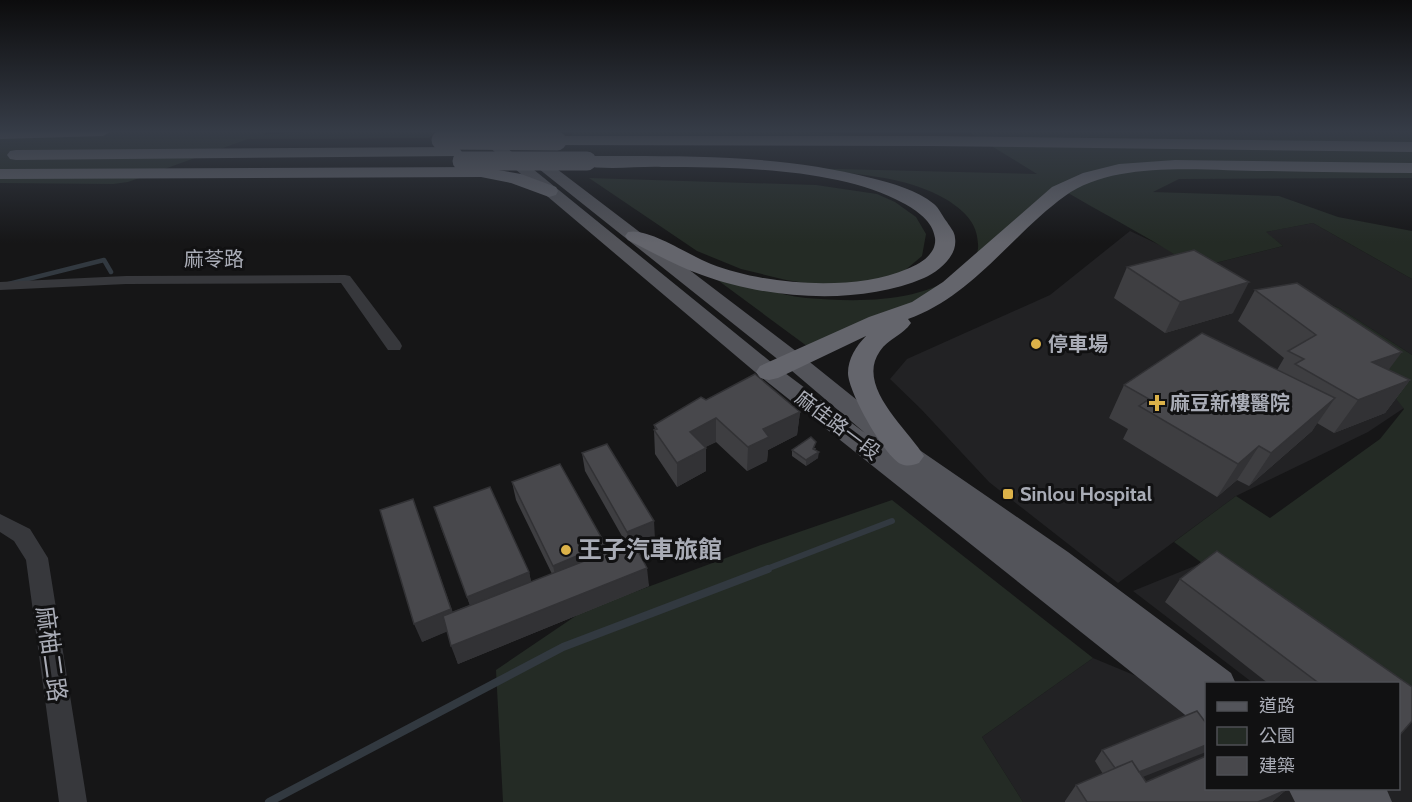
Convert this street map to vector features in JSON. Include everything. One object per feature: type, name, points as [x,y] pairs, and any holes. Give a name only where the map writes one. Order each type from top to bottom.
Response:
[{"type":"highway","points":[[0,172],[49,168]]},
{"type":"highway","points":[[635,236],[711,271],[784,287],[827,289],[872,286],[920,272],[942,253],[945,237],[938,219],[928,208],[913,199],[890,188],[835,174],[781,168]]},
{"type":"highway","points":[[909,456],[873,410],[864,390],[862,369],[868,347],[920,307],[951,287],[1059,191],[1089,177],[1127,168]]},
{"type":"highway","points":[[0,172],[481,172],[515,178],[549,191]]},
{"type":"highway","points":[[781,366],[878,322],[920,307]]},
{"type":"main road","name":"麻佳路一段","points":[[522,168],[781,366],[1058,560],[1216,682]]},
{"type":"main road","name":"麻佳路一段","points":[[547,168],[635,236],[781,366],[1205,709]]},
{"type":"main road","points":[[1308,790],[1324,802]]},
{"type":"main road","points":[[1356,790],[1373,802]]},
{"type":"street","name":"麻苓路","points":[[12,286],[126,280],[345,279],[394,346]]},
{"type":"street","name":"麻柚二路","points":[[0,522],[22,535],[37,558],[73,802]]},
{"type":"shaded area","name":"麻豆新樓醫院","points":[[1313,223],[1412,279],[1412,355],[1339,308],[1321,301],[1404,408],[1368,432],[1236,496],[1118,583],[989,482],[890,379],[907,359],[1050,295],[1130,231],[1164,247],[1195,268],[1283,246],[1265,232]]},
{"type":"shaded area","points":[[1202,563],[1374,682],[1252,682],[1133,591]]},
{"type":"shaded area","points":[[1093,658],[1205,705],[1205,790],[1400,790],[1400,701],[1412,709],[1412,802],[1023,802],[982,737]]},
{"type":"green space","points":[[0,168],[166,168],[128,182],[113,184],[0,183]]},
{"type":"green space","points":[[803,168],[1037,174],[1028,168],[1412,168],[1412,178],[1179,179],[1153,192],[1279,196],[1338,217],[1412,231],[1412,279],[1313,223],[1266,232],[1283,246],[1195,268],[1063,190],[972,276],[815,352],[689,259],[761,288],[791,296],[867,300],[909,295],[947,281],[963,270],[976,255],[977,237],[973,224],[965,214],[949,201],[914,185],[857,174]]},
{"type":"green space","points":[[589,178],[816,185],[877,194],[895,202],[916,217],[926,234],[922,256],[903,272],[872,282],[825,286],[786,280],[741,269],[697,251]]},
{"type":"green space","points":[[1321,301],[1339,308],[1412,355],[1412,709],[1400,688],[1400,682],[1395,682],[1202,563],[1174,542],[1236,496],[1270,518],[1380,439],[1404,409]]},
{"type":"green space","points":[[892,500],[1093,658],[982,737],[1023,802],[503,802],[496,670],[583,611],[761,545]]},
{"type":"building","points":[[1194,250],[1249,282],[1180,302],[1127,267]]},
{"type":"building","points":[[1297,283],[1402,352],[1372,362],[1410,380],[1358,400],[1295,364],[1304,359],[1288,351],[1316,335],[1255,290]]},
{"type":"building","points":[[1202,333],[1335,398],[1271,453],[1259,446],[1238,464],[1139,406],[1149,399],[1124,385]]},
{"type":"building","points":[[755,374],[800,412],[763,429],[769,437],[748,447],[716,418],[690,432],[706,448],[677,463],[654,430],[657,429],[654,425],[701,397],[706,400]]},
{"type":"building","points":[[811,437],[816,442],[813,449],[819,452],[806,460],[792,450]]},
{"type":"building","points":[[607,444],[654,521],[627,532],[582,453]]},
{"type":"building","points":[[560,464],[605,544],[553,566],[512,482]]},
{"type":"building","points":[[490,487],[529,572],[467,597],[434,507]]},
{"type":"building","points":[[413,499],[451,609],[414,624],[380,510]]},
{"type":"building","points":[[633,542],[647,568],[451,646],[443,616]]},
{"type":"building","points":[[1217,551],[1412,687],[1412,721],[1400,735],[1400,682],[1317,682],[1180,579]]},
{"type":"building","points":[[1197,711],[1205,722],[1205,745],[1139,772],[1132,761],[1115,768],[1102,750]]},
{"type":"building","points":[[1205,756],[1205,790],[1286,790],[1258,802],[1087,802],[1076,785],[1132,761],[1146,782]]},
{"type":"waterway","points":[[0,286],[104,260],[111,272]]},
{"type":"waterway","points":[[764,570],[892,521]]},
{"type":"waterway","points":[[269,802],[563,647],[768,569]]},
{"type":"place","name":"停車場","points":[[1036,344]]},
{"type":"place","name":"麻豆新樓醫院","points":[[1157,403]]},
{"type":"place","name":"Sinlou Hospital","points":[[1008,494]]},
{"type":"place","name":"王子汽車旅館","points":[[566,550]]}]
